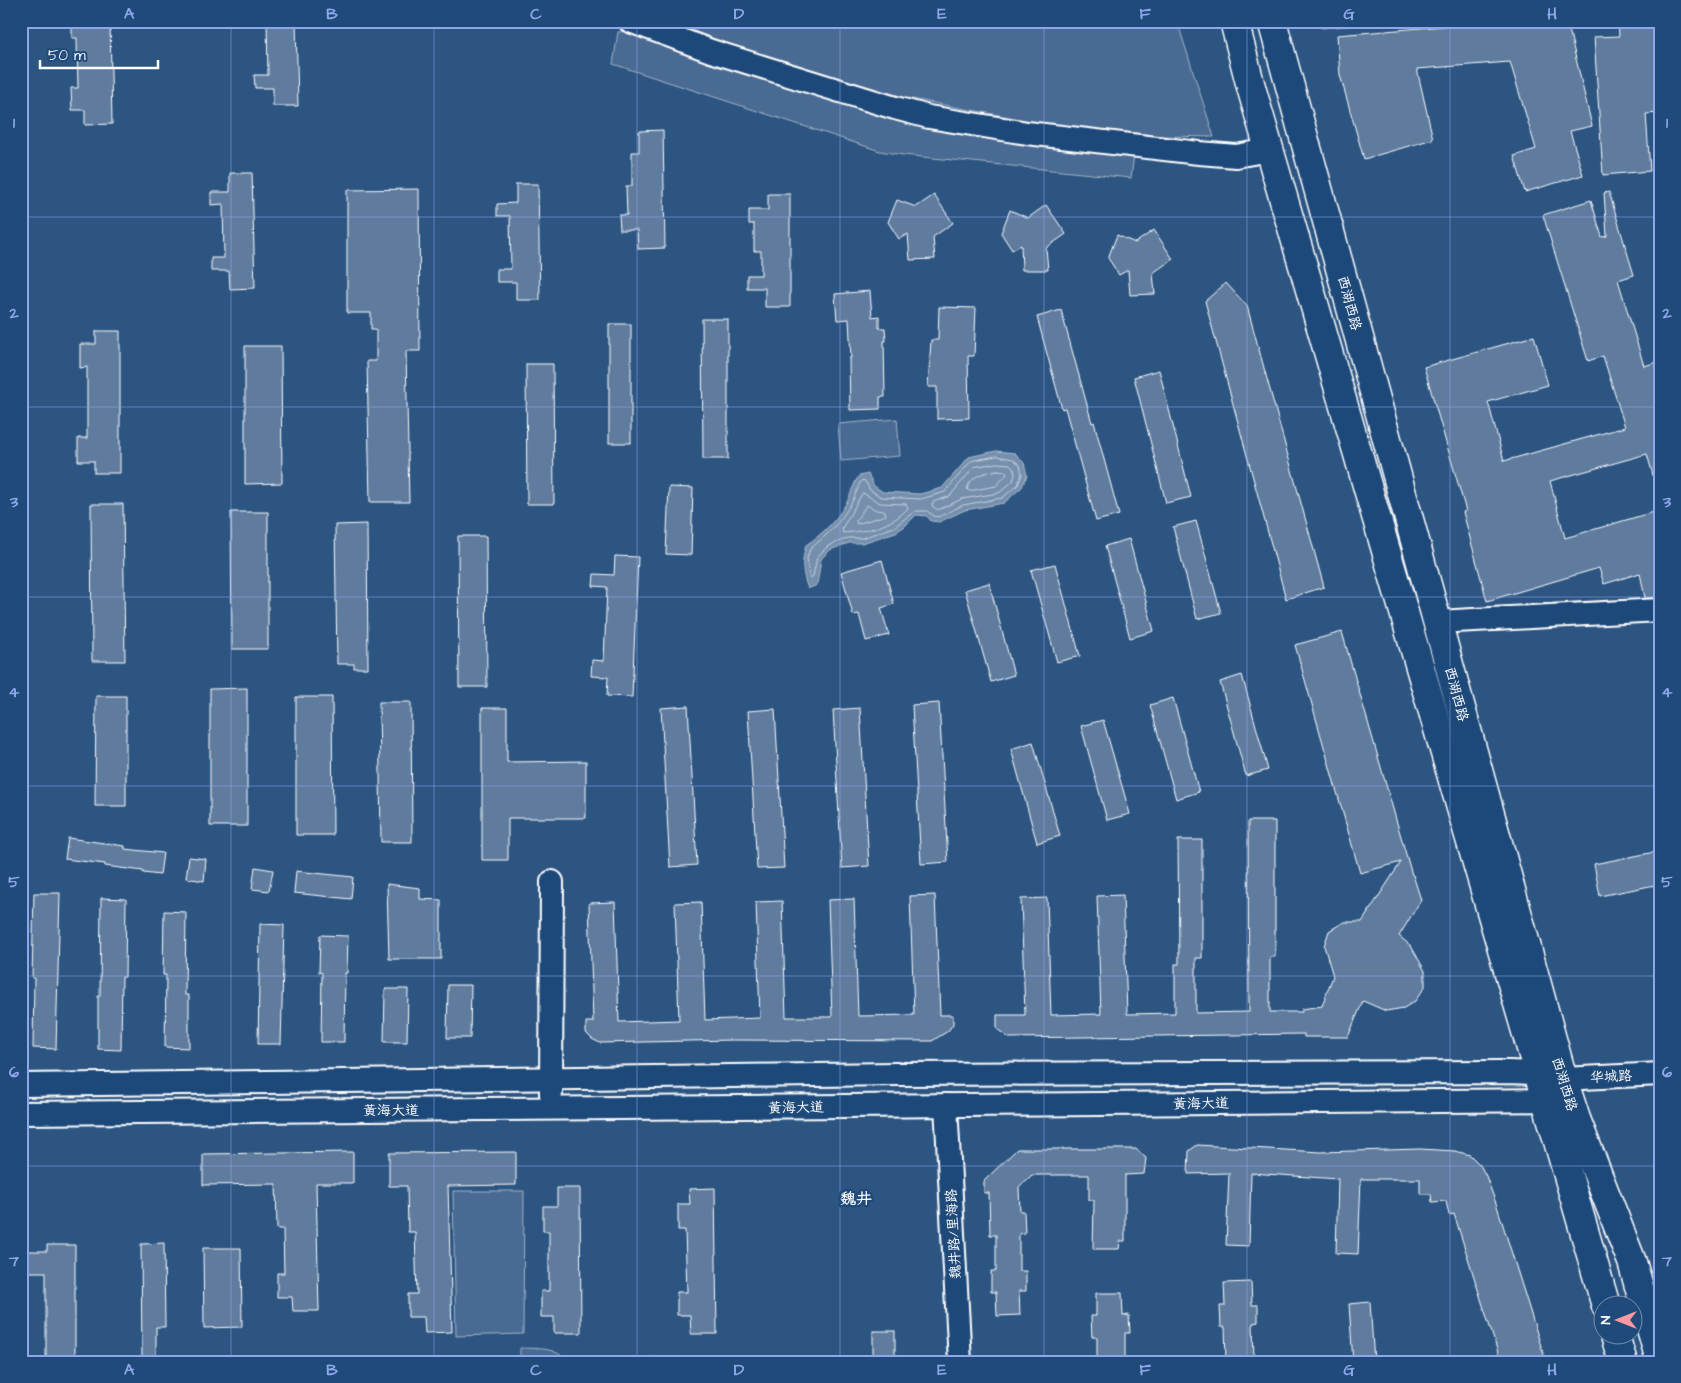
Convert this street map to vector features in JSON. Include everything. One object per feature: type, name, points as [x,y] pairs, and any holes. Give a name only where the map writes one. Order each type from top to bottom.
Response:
[{"type":"main road","name":"西湖西路","points":[[1232,21],[1269,150],[1555,1085],[1632,1262],[1660,1360]]},
{"type":"main road","name":"西湖西路","points":[[1272,21],[1437,622],[1555,1085],[1604,1296]]},
{"type":"main road","points":[[1278,21],[1303,133]]},
{"type":"main road","points":[[1618,1346],[1622,1362]]},
{"type":"street","points":[[630,21],[712,51],[929,117],[1027,133],[1199,153],[1236,156],[1269,150]]},
{"type":"street","points":[[1437,622],[1660,610]]},
{"type":"street","points":[[551,1110],[552,882]]},
{"type":"street","name":"黄海大道","points":[[21,1085],[932,1074],[1499,1072],[1555,1085]]},
{"type":"street","name":"华城路","points":[[1555,1085],[1660,1074]]},
{"type":"street","name":"黄海大道","points":[[21,1113],[946,1106],[1555,1085]]},
{"type":"street","name":"魏井路/里海路","points":[[946,1106],[960,1362]]},
{"type":"shaded area","points":[[666,21],[1177,21],[1214,137],[1163,136],[1047,124],[907,98],[764,57]]},
{"type":"shaded area","points":[[1320,21],[1416,21],[1321,28]]},
{"type":"shaded area","points":[[630,31],[721,65],[906,124],[1134,154],[1131,178],[903,155],[880,151],[613,64],[618,32]]},
{"type":"shaded area","points":[[897,419],[900,456],[841,461],[838,424]]},
{"type":"shaded area","points":[[453,1191],[524,1191],[523,1334],[456,1336]]},
{"type":"shaded area","points":[[520,1348],[552,1351],[558,1353],[568,1362],[520,1362]]},
{"type":"shaded area","points":[[650,1357],[718,1358],[718,1362],[650,1362]]},
{"type":"water","points":[[996,451],[1015,453],[1024,463],[1027,475],[1022,487],[1004,503],[965,510],[939,522],[931,521],[927,516],[916,515],[896,532],[862,543],[849,543],[830,550],[821,559],[817,585],[808,589],[803,567],[806,545],[825,530],[836,518],[849,498],[859,476],[868,474],[874,486],[883,492],[920,494],[942,488],[969,457]]},
{"type":"building","points":[[72,21],[110,21],[112,124],[85,125],[85,110],[72,110],[71,88],[78,88],[77,38],[72,38]]},
{"type":"building","points":[[267,21],[296,21],[298,106],[273,106],[273,88],[255,88],[254,75],[268,75]]},
{"type":"building","points":[[1505,21],[1526,21],[1527,25],[1544,21],[1567,21],[1592,126],[1570,131],[1583,175],[1525,192],[1514,156],[1536,149],[1510,62],[1417,69],[1433,139],[1364,159],[1340,75],[1337,35]]},
{"type":"building","points":[[1618,21],[1660,21],[1660,113],[1646,114],[1650,171],[1603,175],[1594,37],[1619,36]]},
{"type":"building","points":[[663,130],[665,248],[638,249],[637,230],[620,230],[619,215],[627,215],[626,186],[632,186],[632,152],[639,152],[639,131]]},
{"type":"building","points":[[230,173],[252,173],[255,288],[230,289],[229,271],[211,271],[211,258],[224,258],[223,204],[211,205],[211,192],[230,192]]},
{"type":"building","points":[[516,184],[538,184],[540,300],[516,300],[516,282],[497,282],[497,269],[511,269],[510,216],[497,216],[497,204],[516,203]]},
{"type":"building","points":[[419,189],[420,351],[406,351],[409,502],[370,502],[367,361],[376,361],[376,329],[371,329],[371,313],[347,313],[347,190]]},
{"type":"building","points":[[1609,192],[1634,275],[1618,280],[1644,366],[1660,361],[1660,486],[1656,486],[1647,454],[1550,481],[1565,538],[1660,510],[1660,597],[1645,598],[1640,573],[1604,584],[1599,568],[1487,601],[1463,512],[1466,511],[1424,367],[1534,336],[1548,385],[1488,402],[1504,461],[1625,427],[1603,356],[1588,361],[1543,215],[1591,200],[1602,237],[1607,236],[1604,193]]},
{"type":"building","points":[[768,194],[790,194],[790,307],[765,307],[765,288],[747,288],[747,275],[761,275],[761,251],[754,251],[754,224],[749,224],[749,210],[768,210]]},
{"type":"building","points":[[934,195],[953,223],[933,237],[935,259],[910,260],[908,234],[899,239],[888,222],[897,200],[916,207]]},
{"type":"building","points":[[1046,205],[1066,234],[1046,248],[1048,270],[1022,270],[1021,245],[1012,250],[1001,233],[1010,210],[1028,218]]},
{"type":"building","points":[[1154,230],[1173,259],[1153,273],[1155,294],[1130,295],[1128,270],[1119,275],[1108,258],[1117,235],[1135,243]]},
{"type":"building","points":[[1226,283],[1247,306],[1324,587],[1286,599],[1205,301]]},
{"type":"building","points":[[870,291],[872,317],[879,316],[879,328],[885,328],[885,397],[880,397],[880,409],[850,410],[849,358],[851,358],[849,319],[837,320],[835,294]]},
{"type":"building","points":[[939,307],[976,308],[974,356],[968,356],[969,418],[937,419],[937,387],[928,387],[931,340],[938,340]]},
{"type":"building","points":[[1061,310],[1119,515],[1096,521],[1065,408],[1062,409],[1037,317]]},
{"type":"building","points":[[702,319],[728,319],[728,459],[703,459]]},
{"type":"building","points":[[609,324],[631,324],[631,443],[609,443]]},
{"type":"building","points":[[96,331],[120,331],[120,473],[94,473],[94,461],[78,461],[78,438],[87,438],[87,367],[80,368],[80,344],[96,344]]},
{"type":"building","points":[[245,346],[281,346],[282,483],[245,484]]},
{"type":"building","points":[[526,364],[553,364],[554,504],[527,504]]},
{"type":"building","points":[[1159,370],[1191,497],[1166,503],[1134,377]]},
{"type":"building","points":[[669,487],[693,488],[691,555],[666,554]]},
{"type":"building","points":[[91,504],[123,504],[125,661],[92,661]]},
{"type":"building","points":[[231,512],[268,512],[268,649],[232,649]]},
{"type":"building","points":[[1196,521],[1221,613],[1197,619],[1173,527]]},
{"type":"building","points":[[367,524],[368,668],[354,668],[354,664],[337,664],[335,525]]},
{"type":"building","points":[[458,536],[486,536],[487,687],[459,687]]},
{"type":"building","points":[[1129,539],[1154,631],[1130,638],[1105,546]]},
{"type":"building","points":[[615,556],[638,557],[632,697],[607,696],[608,677],[591,676],[592,660],[604,661],[607,587],[593,586],[594,574],[614,575]]},
{"type":"building","points":[[882,560],[894,604],[881,608],[889,635],[866,641],[859,614],[853,615],[841,572]]},
{"type":"building","points":[[1055,564],[1080,656],[1057,662],[1031,570]]},
{"type":"building","points":[[989,583],[1014,675],[991,682],[965,590]]},
{"type":"building","points":[[1342,632],[1412,875],[1421,900],[1399,936],[1411,946],[1425,971],[1425,987],[1415,1001],[1404,1008],[1386,1011],[1363,1001],[1348,1037],[1304,1037],[1304,1034],[1009,1038],[997,1029],[997,1015],[1025,1015],[1021,899],[1047,898],[1051,1015],[1101,1014],[1097,896],[1123,895],[1127,1014],[1175,1013],[1175,964],[1179,964],[1178,840],[1202,840],[1202,958],[1196,958],[1196,1013],[1249,1012],[1248,821],[1275,821],[1275,957],[1270,957],[1270,1012],[1302,1012],[1302,1009],[1322,1006],[1333,976],[1324,946],[1329,931],[1344,922],[1362,922],[1401,862],[1360,873],[1295,645]]},
{"type":"building","points":[[1242,675],[1268,770],[1246,776],[1220,682]]},
{"type":"building","points":[[247,688],[247,826],[210,826],[210,689]]},
{"type":"building","points":[[96,696],[126,696],[126,806],[95,806]]},
{"type":"building","points":[[296,697],[332,697],[333,835],[296,835]]},
{"type":"building","points":[[1173,698],[1199,792],[1176,799],[1150,705]]},
{"type":"building","points":[[379,702],[411,702],[412,842],[381,842]]},
{"type":"building","points":[[939,703],[948,862],[921,864],[912,705]]},
{"type":"building","points":[[688,706],[697,865],[670,867],[661,708]]},
{"type":"building","points":[[482,708],[507,708],[507,762],[586,761],[586,818],[508,818],[508,860],[482,860]]},
{"type":"building","points":[[860,708],[869,866],[842,868],[833,710]]},
{"type":"building","points":[[775,709],[784,868],[757,869],[748,711]]},
{"type":"building","points":[[1103,720],[1130,814],[1107,820],[1081,726]]},
{"type":"building","points":[[1033,742],[1060,836],[1037,843],[1011,749]]},
{"type":"building","points":[[68,838],[125,846],[125,849],[163,853],[160,875],[105,866],[105,864],[65,859]]},
{"type":"building","points":[[1660,851],[1660,884],[1600,896],[1594,864]]},
{"type":"building","points":[[189,857],[206,859],[204,881],[186,878]]},
{"type":"building","points":[[255,867],[273,870],[269,891],[252,889]]},
{"type":"building","points":[[296,871],[353,877],[351,899],[294,893]]},
{"type":"building","points":[[387,884],[420,888],[420,899],[441,900],[441,959],[389,959]]},
{"type":"building","points":[[34,893],[60,893],[56,1049],[33,1048]]},
{"type":"building","points":[[935,895],[940,1015],[953,1015],[953,1024],[948,1031],[932,1041],[732,1040],[600,1043],[586,1033],[586,1022],[593,1022],[589,903],[615,902],[619,1022],[679,1020],[675,903],[701,902],[705,1020],[760,1018],[756,902],[782,901],[786,1017],[832,1017],[828,900],[854,899],[858,1016],[914,1015],[910,896]]},
{"type":"building","points":[[101,898],[126,899],[125,977],[122,977],[121,1050],[98,1049]]},
{"type":"building","points":[[164,911],[186,912],[185,995],[189,995],[189,1048],[165,1047],[166,975],[163,975]]},
{"type":"building","points":[[260,924],[284,925],[281,1044],[258,1044]]},
{"type":"building","points":[[320,935],[348,936],[347,973],[345,973],[344,1042],[321,1042],[322,973],[319,972]]},
{"type":"building","points":[[448,985],[471,985],[470,1038],[447,1038]]},
{"type":"building","points":[[385,989],[408,989],[407,1042],[384,1042]]},
{"type":"building","points":[[1197,1145],[1321,1152],[1420,1149],[1455,1151],[1470,1155],[1480,1165],[1486,1176],[1546,1362],[1501,1362],[1454,1214],[1449,1215],[1446,1201],[1432,1202],[1431,1194],[1420,1194],[1420,1179],[1361,1179],[1358,1254],[1336,1253],[1338,1179],[1251,1173],[1249,1246],[1226,1245],[1229,1173],[1188,1174],[1189,1151]]},
{"type":"building","points":[[1017,1149],[1136,1149],[1146,1158],[1144,1174],[1125,1175],[1125,1241],[1120,1241],[1119,1249],[1093,1249],[1094,1200],[1089,1200],[1089,1175],[1032,1175],[1019,1187],[1020,1211],[1024,1211],[1025,1233],[1019,1234],[1019,1271],[1026,1271],[1026,1291],[1019,1291],[1020,1315],[997,1316],[996,1292],[991,1292],[991,1271],[996,1271],[996,1235],[990,1235],[989,1193],[984,1193],[984,1181]]},
{"type":"building","points":[[353,1152],[353,1183],[316,1183],[319,1311],[293,1311],[292,1297],[277,1297],[277,1273],[284,1273],[283,1229],[277,1229],[276,1184],[203,1185],[203,1154]]},
{"type":"building","points":[[516,1152],[516,1185],[448,1186],[452,1332],[425,1333],[424,1317],[408,1317],[408,1294],[417,1294],[415,1232],[408,1232],[407,1186],[389,1186],[389,1153]]},
{"type":"building","points":[[557,1188],[580,1188],[581,1333],[554,1333],[554,1317],[541,1317],[541,1291],[549,1291],[549,1231],[543,1231],[543,1206],[557,1206]]},
{"type":"building","points":[[715,1188],[717,1334],[691,1334],[690,1315],[677,1315],[677,1292],[687,1292],[685,1230],[678,1230],[678,1204],[690,1204],[689,1189]]},
{"type":"building","points":[[164,1243],[165,1327],[156,1327],[156,1362],[142,1362],[141,1244]]},
{"type":"building","points":[[47,1245],[75,1245],[75,1362],[46,1362],[46,1272],[21,1272],[21,1251],[47,1251]]},
{"type":"building","points":[[203,1248],[241,1248],[242,1327],[204,1328]]},
{"type":"building","points":[[1251,1282],[1252,1305],[1258,1305],[1258,1322],[1253,1323],[1254,1362],[1226,1362],[1225,1327],[1221,1327],[1220,1306],[1225,1306],[1224,1283]]},
{"type":"building","points":[[1096,1293],[1122,1293],[1123,1316],[1129,1315],[1130,1333],[1125,1333],[1125,1362],[1097,1362],[1097,1337],[1092,1337],[1091,1316],[1096,1316]]},
{"type":"building","points":[[1370,1302],[1374,1362],[1353,1362],[1349,1304]]},
{"type":"building","points":[[873,1331],[895,1331],[895,1362],[873,1362]]},
{"type":"district","name":"魏井","points":[[856,1198]]}]
